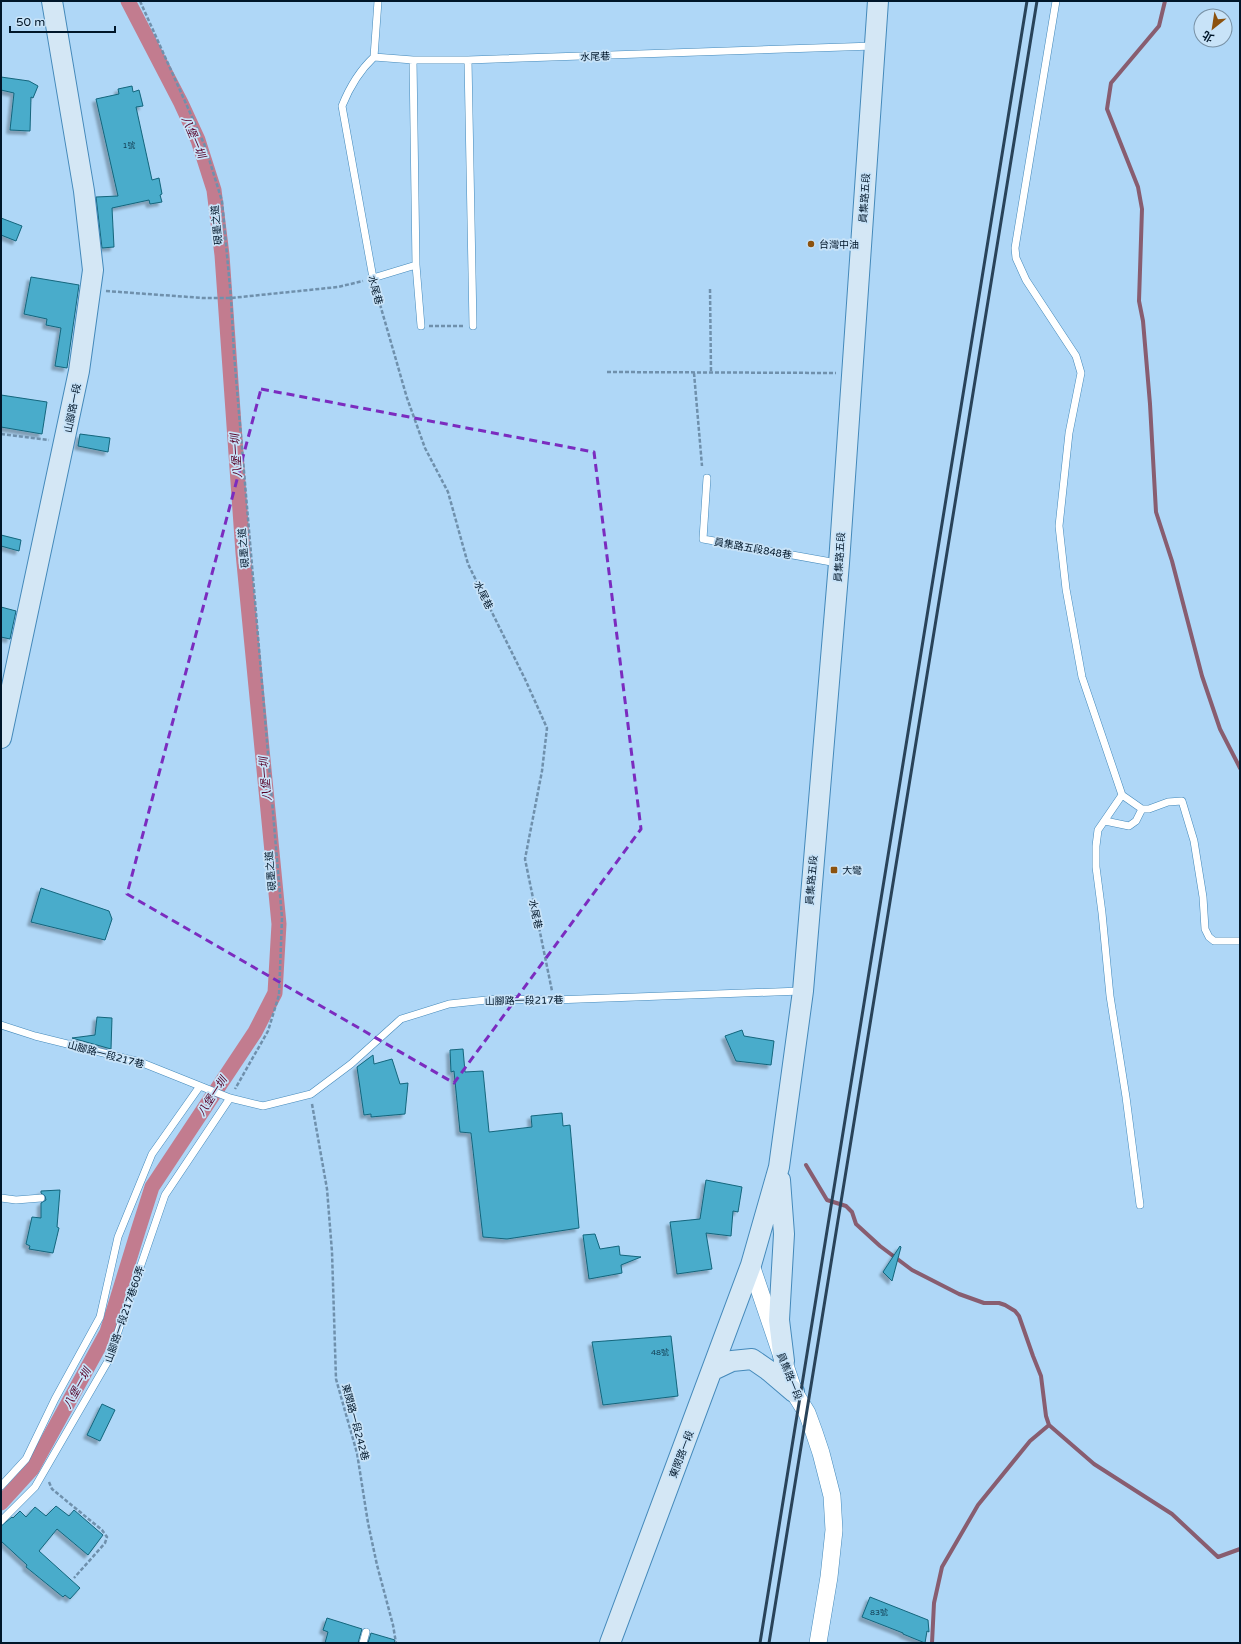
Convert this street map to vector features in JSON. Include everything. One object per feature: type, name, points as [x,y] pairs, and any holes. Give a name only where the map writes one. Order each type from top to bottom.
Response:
[{"type":"main road","name":"山腳路一段","points":[[1,738],[65,443],[79,371],[93,270],[84,191],[52,1]]},
{"type":"main road","name":"員集路五段","points":[[779,1167],[803,991],[839,563],[878,1]]},
{"type":"main road","points":[[750,1265],[779,1167]]},
{"type":"main road","points":[[779,1167],[784,1234],[779,1320],[784,1361]]},
{"type":"main road","name":"東閔路一段","points":[[610,1643],[713,1370],[750,1265]]},
{"type":"main road","points":[[713,1370],[732,1361],[752,1359],[768,1370],[794,1392]]},
{"type":"street","name":"員集路一段","points":[[750,1265],[794,1392],[807,1413],[814,1432],[832,1496],[834,1530],[829,1577],[818,1643]]},
{"type":"lane","points":[[374,57],[378,1]]},
{"type":"lane","points":[[1056,1],[1015,248],[1016,258],[1026,280],[1076,356],[1081,373],[1069,433],[1059,526],[1066,589],[1082,677],[1122,795],[1142,809],[1149,809],[1168,802],[1182,801],[1194,842],[1203,897],[1205,929],[1209,937],[1214,941],[1240,941]]},
{"type":"lane","name":"水尾巷","points":[[373,278],[342,106],[349,89],[362,69],[374,57],[413,60],[468,60],[875,46]]},
{"type":"lane","points":[[413,60],[416,265],[421,326]]},
{"type":"lane","points":[[468,60],[473,326]]},
{"type":"lane","points":[[373,278],[416,265]]},
{"type":"lane","name":"員集路五段848巷","points":[[707,478],[703,539],[839,563]]},
{"type":"lane","points":[[1122,795],[1098,830],[1096,867],[1110,996],[1126,1097],[1140,1206]]},
{"type":"lane","points":[[1105,821],[1129,826],[1136,821],[1142,809]]},
{"type":"lane","name":"山腳路一段217巷","points":[[1,1025],[35,1036],[140,1062],[230,1098],[263,1106],[310,1094],[351,1064],[401,1019],[449,1004],[496,999],[554,1000],[803,991]]},
{"type":"lane","points":[[1,1486],[26,1459],[55,1399],[100,1317],[118,1237],[152,1154],[200,1086]]},
{"type":"lane","name":"山腳路一段217巷60弄","points":[[1,1521],[36,1487],[108,1361],[165,1194],[230,1098]]},
{"type":"lane","points":[[1,1198],[16,1200],[40,1198]]},
{"type":"lane","points":[[363,1643],[366,1632]]},
{"type":"path","name":"硯墨之道","points":[[140,1],[205,146],[222,201],[282,918],[279,995],[268,1031],[230,1098]]},
{"type":"path","points":[[91,290],[204,298],[231,298],[338,287],[373,278]]},
{"type":"path","name":"水尾巷","points":[[373,278],[407,398],[426,448],[448,492],[468,564],[525,679],[547,728],[542,771],[525,859],[554,1000]]},
{"type":"path","points":[[710,289],[711,372]]},
{"type":"path","points":[[421,326],[473,326]]},
{"type":"path","points":[[607,372],[852,373]]},
{"type":"path","points":[[694,372],[702,466]]},
{"type":"path","points":[[1,434],[41,438],[65,443]]},
{"type":"path","name":"東閔路一段242巷","points":[[310,1094],[327,1189],[332,1252],[336,1379],[357,1453],[368,1523],[396,1643]]},
{"type":"path","points":[[44,1473],[52,1489],[102,1530],[107,1537],[105,1543],[74,1578]]},
{"type":"highlighted area","points":[[261,389],[594,452],[641,829],[454,1083],[127,894]]},
{"type":"building","points":[[1,77],[29,81],[38,86],[33,98],[31,97],[30,131],[10,130],[14,93],[1,90]]},
{"type":"building","points":[[132,86],[133,92],[139,90],[143,106],[136,107],[152,180],[159,178],[162,202],[150,204],[149,200],[112,208],[114,247],[102,248],[96,197],[118,196],[96,99],[119,94],[118,89]]},
{"type":"building","points":[[1,218],[22,226],[16,241],[1,235]]},
{"type":"building","points":[[31,277],[79,285],[67,368],[55,366],[61,328],[46,325],[47,319],[24,314]]},
{"type":"building","points":[[1,395],[47,402],[42,434],[1,427]]},
{"type":"building","points":[[80,434],[110,438],[108,452],[78,446]]},
{"type":"building","points":[[1,535],[21,540],[19,551],[1,546]]},
{"type":"building","points":[[1,607],[16,611],[10,639],[1,637]]},
{"type":"building","points":[[41,888],[109,911],[112,919],[105,940],[31,922]]},
{"type":"building","points":[[97,1017],[112,1018],[111,1049],[72,1038],[95,1035]]},
{"type":"building","points":[[742,1030],[744,1036],[774,1041],[771,1065],[736,1061],[725,1036]]},
{"type":"building","points":[[463,1049],[465,1072],[483,1071],[489,1132],[532,1127],[531,1116],[562,1113],[563,1126],[570,1125],[579,1228],[507,1239],[483,1237],[471,1133],[460,1132],[454,1071],[451,1072],[450,1050]]},
{"type":"building","points":[[373,1055],[374,1064],[392,1059],[400,1084],[408,1083],[405,1114],[371,1117],[371,1114],[364,1115],[357,1067]]},
{"type":"building","points":[[706,1180],[742,1187],[738,1212],[733,1211],[731,1236],[706,1233],[712,1269],[677,1274],[670,1222],[700,1219]]},
{"type":"building","points":[[60,1190],[57,1227],[59,1228],[53,1253],[29,1249],[30,1246],[26,1244],[32,1217],[41,1218],[41,1203],[46,1200],[41,1191]]},
{"type":"building","points":[[595,1234],[600,1249],[619,1246],[620,1255],[641,1257],[621,1265],[622,1273],[589,1279],[583,1235]]},
{"type":"building","points":[[900,1246],[901,1247],[892,1281],[883,1272]]},
{"type":"building","points":[[671,1336],[678,1396],[603,1405],[592,1342]]},
{"type":"building","points":[[102,1404],[115,1410],[100,1441],[87,1435]]},
{"type":"building","points":[[56,1506],[69,1516],[74,1510],[103,1535],[88,1555],[57,1529],[39,1551],[80,1588],[70,1599],[65,1595],[63,1597],[26,1567],[27,1565],[1,1541],[1,1526],[20,1511],[26,1517],[35,1507],[46,1516]]},
{"type":"building","points":[[870,1597],[928,1620],[929,1632],[927,1631],[925,1643],[862,1617]]},
{"type":"building","points":[[327,1618],[362,1629],[358,1643],[325,1643],[328,1632],[323,1630]]},
{"type":"building","points":[[371,1633],[395,1640],[394,1643],[368,1643]]},
{"type":"waterway","name":"八堡一圳","points":[[1,1503],[32,1469],[107,1332],[152,1187],[255,1032],[275,993],[279,924],[243,553],[222,255],[214,190],[198,140],[181,103],[128,1]]},
{"type":"waterway","points":[[1165,1],[1159,26],[1111,83],[1107,109],[1138,187],[1142,209],[1139,301],[1143,321],[1150,404],[1156,512],[1172,561],[1202,676],[1220,729],[1240,768]]},
{"type":"waterway","points":[[806,1165],[827,1200],[846,1206],[852,1212],[856,1224],[880,1246],[912,1270],[959,1294],[984,1303],[999,1303],[1015,1311],[1019,1316],[1041,1376],[1046,1416],[1049,1425],[1094,1464],[1172,1514],[1218,1557],[1240,1549]]},
{"type":"waterway","points":[[932,1643],[934,1603],[942,1567],[978,1505],[1030,1441],[1049,1425]]},
{"type":"railway","points":[[760,1643],[1027,1]]},
{"type":"railway","points":[[769,1643],[1037,1]]},
{"type":"place","name":"台灣中油","points":[[811,244]]},
{"type":"place","name":"大彎","points":[[834,870]]}]
